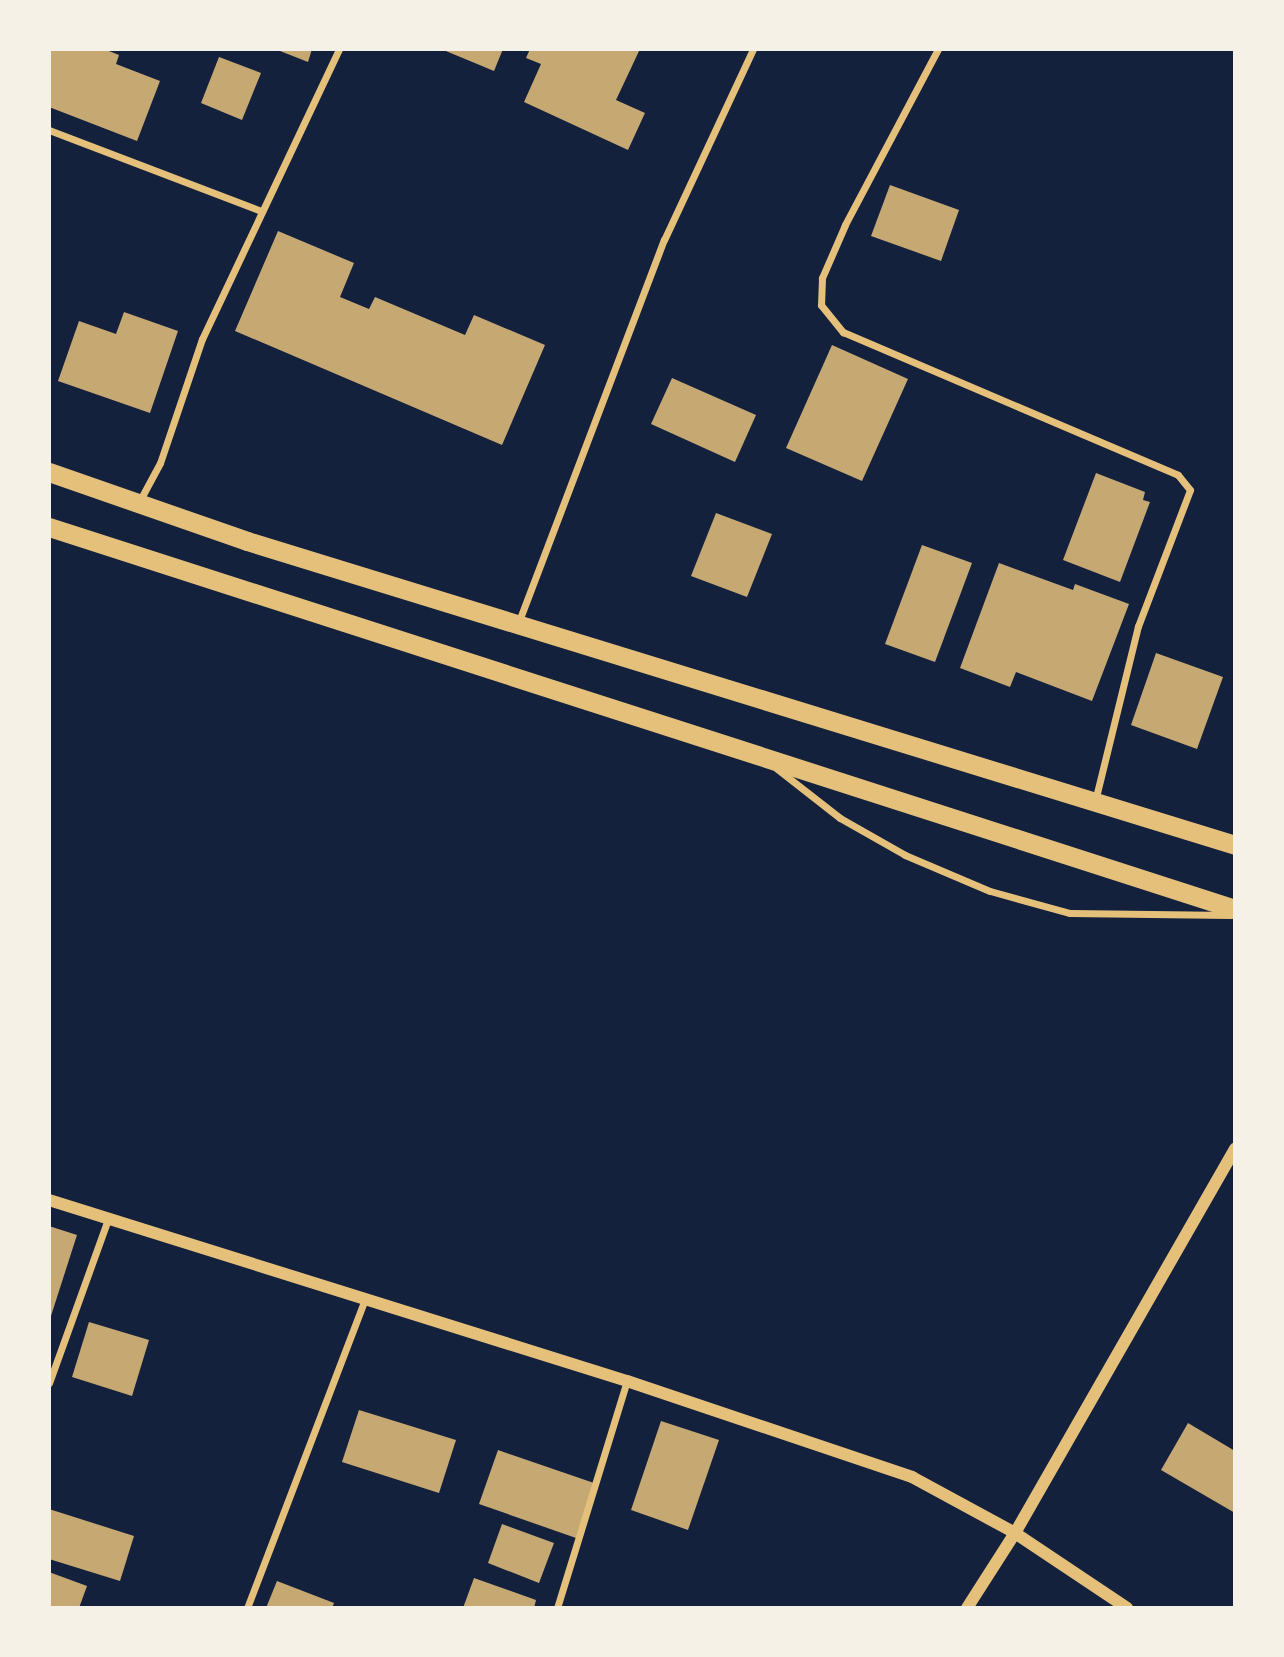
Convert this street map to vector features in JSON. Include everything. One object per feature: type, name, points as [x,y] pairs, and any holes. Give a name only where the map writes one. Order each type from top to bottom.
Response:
[{"type":"highway","points":[[49,471],[139,503],[518,624],[1235,845]]},
{"type":"highway","points":[[49,527],[1235,909]]},
{"type":"street","points":[[139,503],[160,463],[202,339],[339,49]]},
{"type":"street","points":[[518,624],[664,240],[753,49]]},
{"type":"street","points":[[938,49],[845,225],[822,278],[821,305],[843,332],[1178,475],[1190,490],[1138,626],[1094,802]]},
{"type":"street","points":[[49,130],[261,211]]},
{"type":"street","points":[[756,753],[840,818],[905,855],[990,891],[1070,913],[1235,915]]},
{"type":"street","points":[[967,1608],[1016,1533],[1235,1149]]},
{"type":"street","points":[[49,1200],[627,1381],[912,1477],[1016,1533],[1127,1608]]},
{"type":"street","points":[[49,1383],[108,1219]]},
{"type":"street","points":[[247,1608],[365,1299]]},
{"type":"street","points":[[557,1608],[627,1381]]},
{"type":"building","points":[[49,49],[104,49],[119,55],[116,64],[160,81],[137,141],[49,107]]},
{"type":"building","points":[[275,49],[312,49],[308,62]]},
{"type":"building","points":[[441,49],[503,49],[494,71]]},
{"type":"building","points":[[530,49],[640,49],[616,100],[645,113],[628,150],[524,102],[541,64],[526,58]]},
{"type":"building","points":[[219,57],[261,73],[242,120],[201,103]]},
{"type":"building","points":[[890,185],[959,210],[941,261],[871,236]]},
{"type":"building","points":[[278,231],[354,263],[340,297],[369,309],[375,297],[465,335],[474,315],[545,345],[502,445],[235,331]]},
{"type":"building","points":[[124,312],[178,331],[150,413],[58,381],[79,321],[116,334]]},
{"type":"building","points":[[832,345],[908,379],[862,481],[786,448]]},
{"type":"building","points":[[672,378],[756,415],[735,462],[651,424]]},
{"type":"building","points":[[1096,473],[1145,492],[1143,500],[1150,502],[1120,582],[1063,560]]},
{"type":"building","points":[[716,513],[772,534],[747,597],[691,576]]},
{"type":"building","points":[[922,545],[972,563],[935,662],[885,644]]},
{"type":"building","points":[[999,563],[1073,590],[1075,584],[1129,604],[1092,701],[1016,672],[1010,687],[960,668]]},
{"type":"building","points":[[1156,653],[1223,677],[1197,749],[1131,725]]},
{"type":"building","points":[[49,1226],[77,1235],[50,1319],[49,1319]]},
{"type":"building","points":[[89,1322],[149,1340],[132,1396],[72,1377]]},
{"type":"building","points":[[359,1410],[456,1440],[439,1493],[342,1462]]},
{"type":"building","points":[[661,1421],[719,1440],[688,1530],[631,1510]]},
{"type":"building","points":[[1188,1423],[1235,1451],[1235,1513],[1161,1470]]},
{"type":"building","points":[[498,1450],[594,1483],[576,1538],[479,1504]]},
{"type":"building","points":[[49,1509],[134,1536],[120,1581],[49,1559]]},
{"type":"building","points":[[502,1524],[554,1543],[539,1583],[488,1563]]},
{"type":"building","points":[[49,1572],[87,1586],[79,1608],[49,1608]]},
{"type":"building","points":[[474,1578],[536,1600],[534,1608],[463,1608]]},
{"type":"building","points":[[277,1581],[334,1603],[332,1608],[266,1608]]}]
